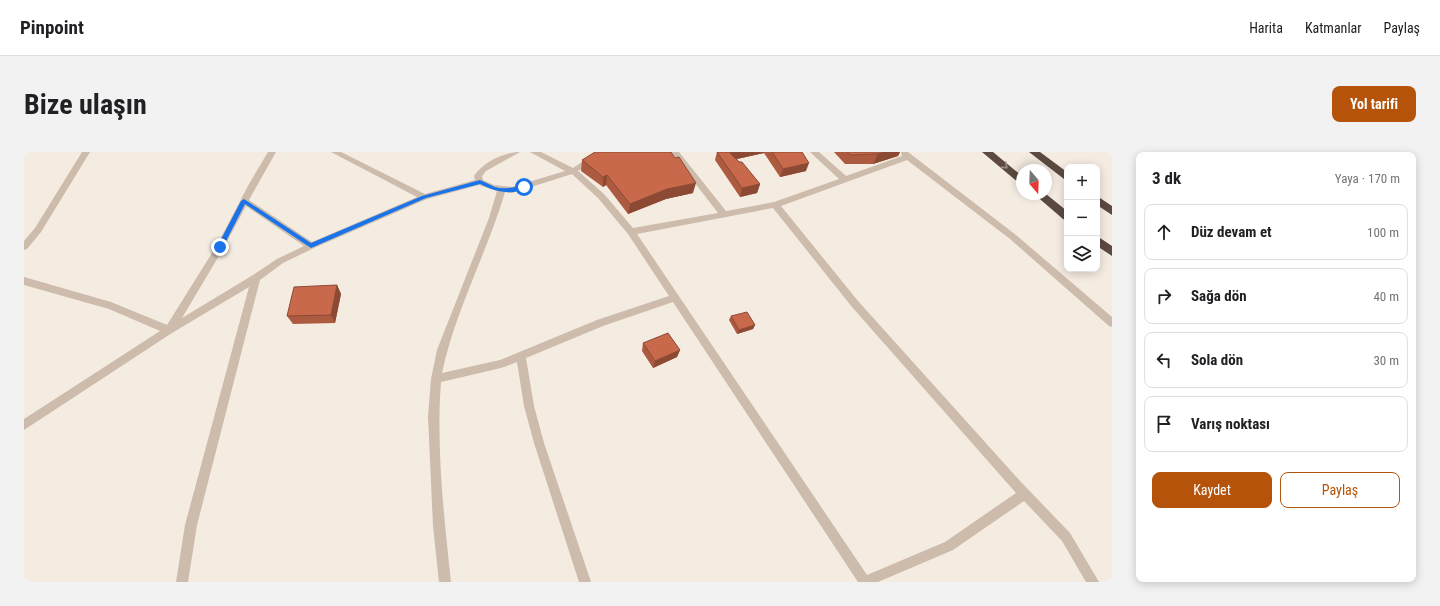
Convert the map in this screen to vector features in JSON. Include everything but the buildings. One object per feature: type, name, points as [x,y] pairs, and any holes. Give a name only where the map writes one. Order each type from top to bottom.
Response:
[{"type":"highway","points":[[988,152],[1016,176]]},
{"type":"highway","points":[[1034,152],[1064,176]]},
{"type":"highway","points":[[1047,200],[1064,214]]},
{"type":"highway","points":[[1100,202],[1112,211]]},
{"type":"highway","points":[[1100,242],[1112,252]]},
{"type":"street","points":[[24,247],[38,230],[86,152]]},
{"type":"street","points":[[169,330],[220,247],[272,152]]},
{"type":"street","points":[[334,152],[424,197]]},
{"type":"street","points":[[480,182],[478,176],[483,168],[516,152]]},
{"type":"street","points":[[534,152],[574,171],[601,196],[631,232],[865,582],[949,546],[1025,494]]},
{"type":"street","points":[[24,425],[169,330],[280,262],[311,246],[424,197],[480,182],[501,190],[512,190],[524,187],[574,171],[603,152]]},
{"type":"street","points":[[675,152],[724,216]]},
{"type":"street","points":[[814,152],[844,179]]},
{"type":"street","points":[[631,232],[724,216],[775,205],[906,154],[1013,237],[1112,323]]},
{"type":"street","points":[[445,582],[439,526],[433,416],[436,379],[442,350],[493,218],[501,190]]},
{"type":"street","points":[[244,201],[311,246]]},
{"type":"street","points":[[775,205],[855,304],[1025,494],[1066,537],[1093,582]]},
{"type":"street","points":[[182,582],[191,525],[256,278]]},
{"type":"street","points":[[24,281],[111,306],[169,330]]},
{"type":"street","points":[[436,379],[481,370],[521,357],[600,323],[675,298]]},
{"type":"street","points":[[521,357],[529,406],[539,443],[585,582]]},
{"type":"route","points":[[220,247],[244,201],[311,246],[424,197],[445,190],[480,182],[501,190],[512,190],[524,187]]}]
